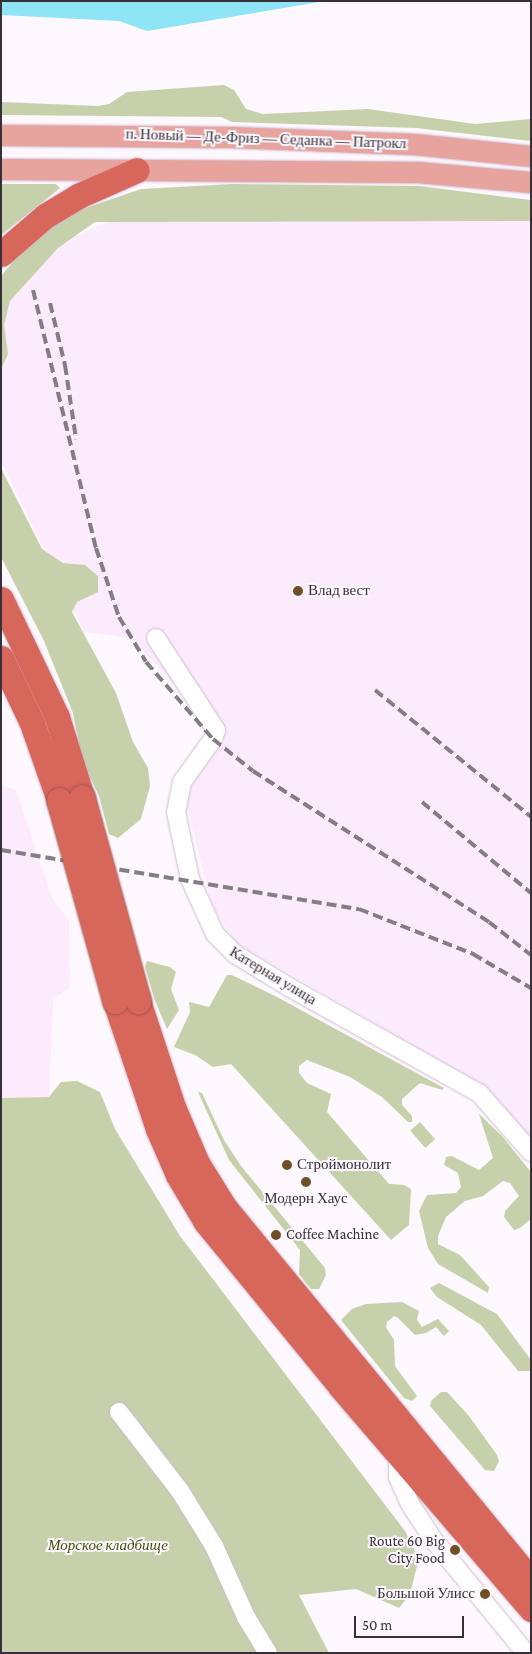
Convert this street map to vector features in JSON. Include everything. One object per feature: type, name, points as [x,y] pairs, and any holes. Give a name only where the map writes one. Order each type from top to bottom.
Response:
[{"type":"highway","points":[[1,254],[45,216],[70,201],[138,170]]},
{"type":"highway","points":[[1,599],[57,717],[71,799],[127,1001],[158,1129],[178,1175],[206,1222],[398,1455],[531,1609]]},
{"type":"highway","points":[[1,658],[71,799]]},
{"type":"highway","points":[[127,1001],[197,1163],[225,1208],[531,1580]]},
{"type":"main road","name":"п. Новый — Де-Фриз — Седанка — Патрокл","points":[[1,135],[230,137],[376,142],[531,156]]},
{"type":"main road","name":"п. Новый — Де-Фриз — Седанка — Патрокл","points":[[1,169],[418,172],[531,182]]},
{"type":"street","name":"Катерная улица","points":[[156,638],[216,730],[213,739],[182,782],[176,812],[190,879],[215,934],[235,954],[289,987],[480,1093],[531,1152]]},
{"type":"street","points":[[119,1412],[180,1491],[214,1546],[246,1617],[268,1653]]},
{"type":"street","points":[[398,1455],[398,1477],[410,1504],[435,1542],[526,1653]]},
{"type":"shaded area","points":[[115,219],[531,220],[531,1144],[446,1064],[236,943],[212,906],[185,799],[201,769],[224,741],[132,638],[84,632],[1,461],[1,317],[4,305],[57,244]]},
{"type":"shaded area","points":[[1,785],[16,790],[52,898],[69,921],[70,987],[53,1000],[49,1097],[1,1098]]},
{"type":"green space","points":[[224,85],[234,90],[246,109],[263,114],[368,109],[475,124],[531,119],[531,141],[416,128],[232,122],[221,117],[1,115],[1,102],[98,106],[109,104],[127,92]]},
{"type":"green space","points":[[1,184],[56,184],[60,188],[1,235]]},
{"type":"green space","points":[[232,184],[419,186],[531,200],[531,221],[95,222],[58,248],[10,301],[4,325],[8,354],[1,369],[1,276],[24,249],[52,227],[80,210],[141,189]]},
{"type":"green space","points":[[1,468],[42,549],[63,563],[85,565],[98,576],[98,592],[77,602],[72,612],[116,693],[133,742],[148,768],[150,786],[141,819],[118,838],[109,834],[99,796],[82,760],[73,713],[44,641],[1,557]]},
{"type":"green space","points":[[147,961],[170,967],[176,972],[171,989],[179,1010],[167,1029],[155,1001],[145,967]]},
{"type":"green space","points":[[227,975],[232,975],[277,997],[444,1088],[442,1090],[420,1083],[402,1099],[402,1105],[412,1116],[412,1122],[408,1122],[382,1097],[350,1077],[307,1060],[299,1066],[299,1073],[307,1083],[331,1094],[327,1112],[389,1184],[404,1185],[411,1189],[409,1225],[391,1240],[231,1064],[213,1067],[195,1055],[174,1047],[190,1012],[189,1002],[209,1007]]},
{"type":"green space","name":"Морское кладбище","points":[[77,1081],[100,1092],[115,1129],[180,1236],[405,1531],[415,1551],[417,1566],[410,1594],[399,1608],[356,1589],[299,1595],[329,1653],[1,1653],[1,1098],[49,1097],[61,1082]]},
{"type":"green space","points":[[198,1092],[202,1093],[224,1140],[241,1166],[325,1268],[326,1275],[319,1289],[311,1289],[299,1274],[300,1250],[229,1160]]},
{"type":"green space","points":[[479,1114],[502,1136],[531,1172],[531,1219],[520,1228],[514,1230],[504,1217],[505,1211],[519,1196],[510,1183],[503,1181],[483,1196],[465,1201],[446,1217],[438,1236],[438,1244],[460,1255],[489,1287],[488,1293],[438,1264],[428,1248],[419,1211],[427,1195],[456,1193],[461,1187],[458,1173],[444,1165],[446,1157],[452,1156],[479,1170],[493,1158]]},
{"type":"green space","points":[[420,1122],[435,1139],[425,1148],[410,1131]]},
{"type":"green space","points":[[439,1283],[497,1314],[531,1360],[531,1371],[518,1371],[481,1325],[437,1297],[430,1288]]},
{"type":"green space","points":[[402,1302],[419,1311],[417,1320],[422,1327],[438,1319],[449,1331],[444,1336],[436,1327],[426,1333],[415,1335],[394,1316],[387,1322],[386,1327],[394,1340],[395,1366],[417,1396],[412,1401],[404,1398],[341,1320],[352,1309],[366,1304]]},
{"type":"green space","points":[[441,1392],[447,1392],[469,1416],[497,1455],[499,1461],[494,1471],[485,1470],[430,1406],[431,1401]]},
{"type":"water","points":[[1,1],[325,1],[147,31],[119,21],[1,15]]},
{"type":"railway","points":[[33,290],[96,548],[119,617],[146,662],[213,739],[253,771],[489,922],[531,955]]},
{"type":"railway","points":[[50,303],[65,365],[76,439]]},
{"type":"railway","points":[[375,690],[531,817]]},
{"type":"railway","points":[[422,802],[531,893]]},
{"type":"railway","points":[[1,850],[359,909],[473,954],[531,988]]},
{"type":"place","name":"Влад вест","points":[[298,591]]},
{"type":"place","name":"Строймонолит","points":[[287,1165]]},
{"type":"place","name":"Модерн Хаус","points":[[306,1182]]},
{"type":"place","name":"Coffee Machine","points":[[276,1235]]},
{"type":"place","name":"Route 60 Big City Food","points":[[455,1550]]},
{"type":"place","name":"Большой Улисс","points":[[485,1594]]}]
